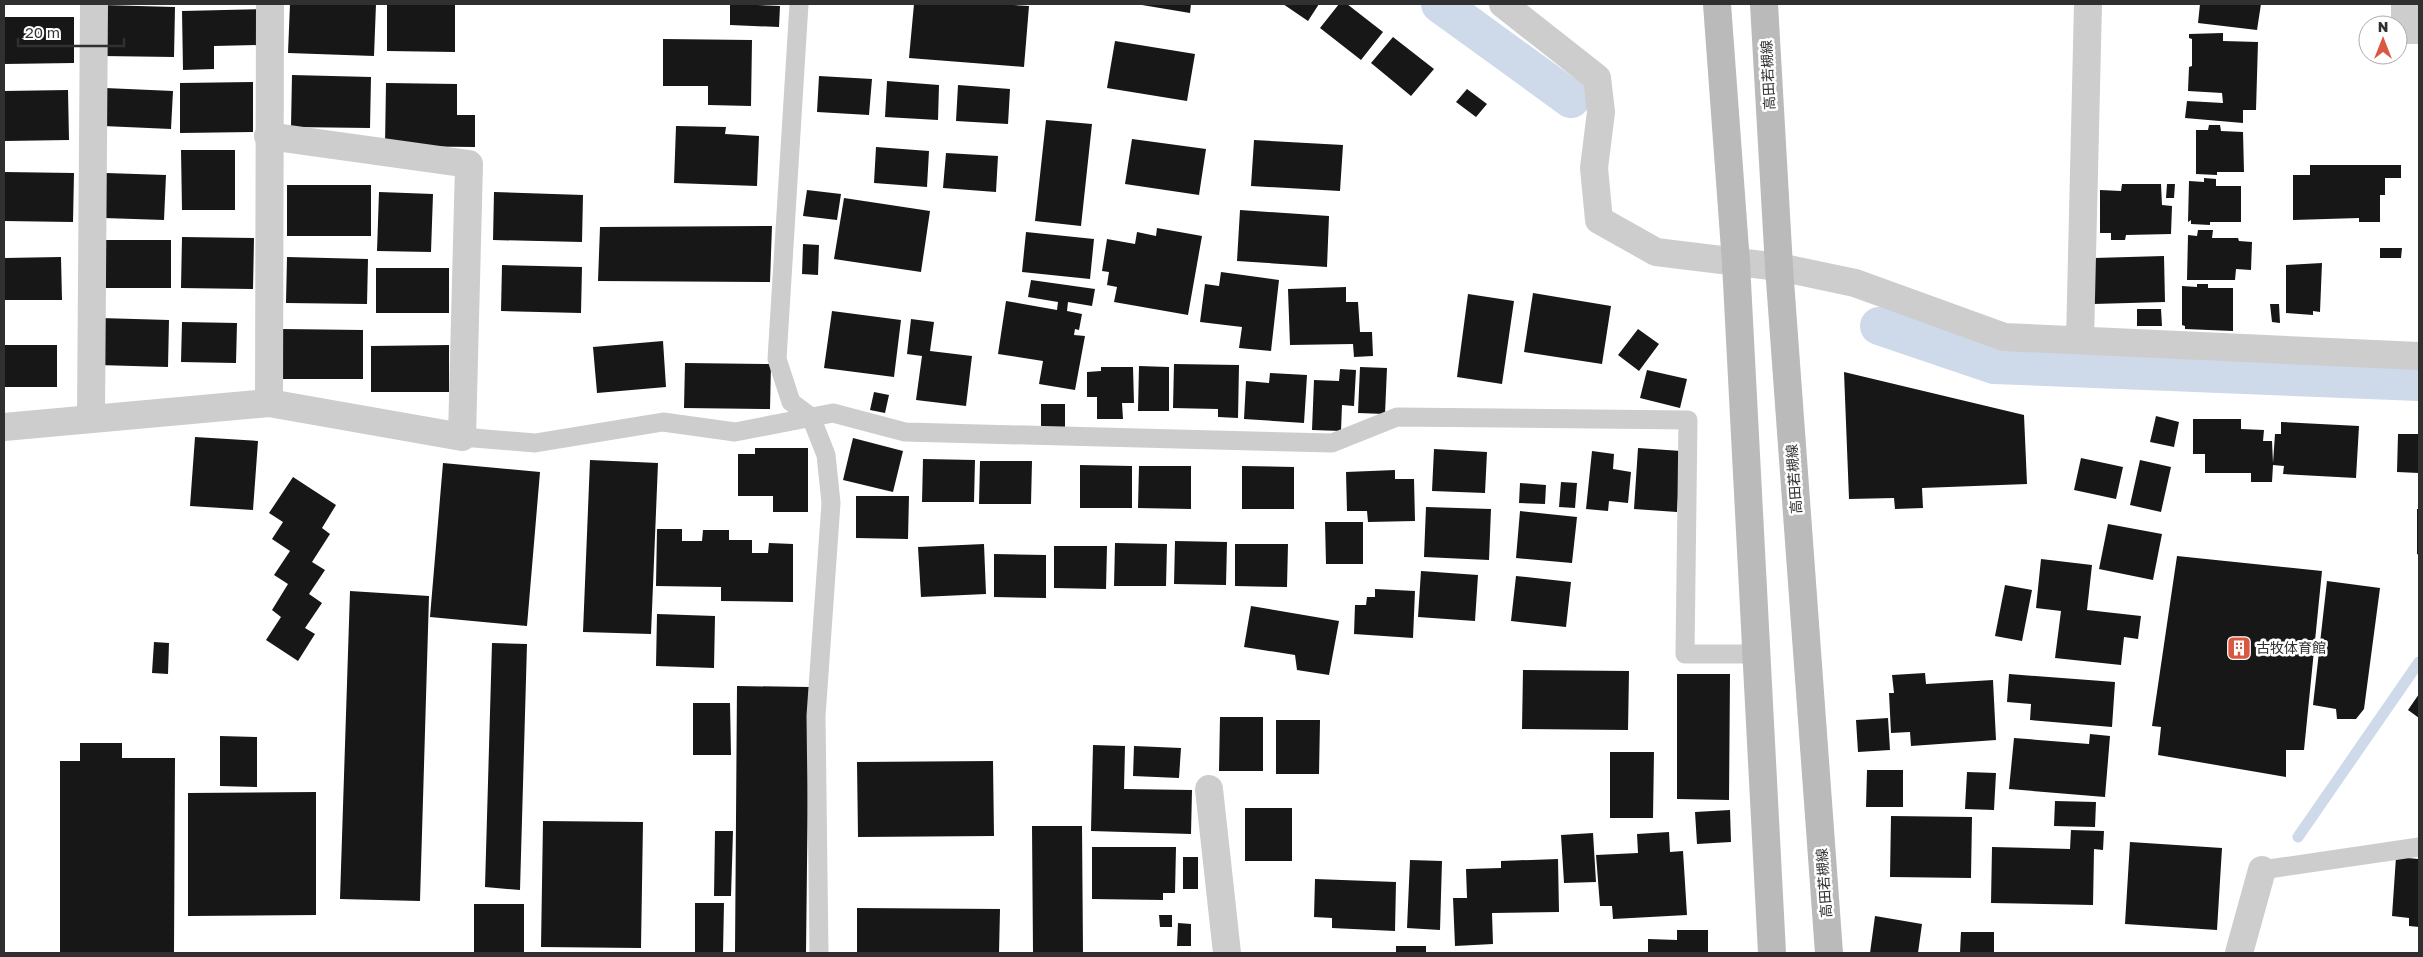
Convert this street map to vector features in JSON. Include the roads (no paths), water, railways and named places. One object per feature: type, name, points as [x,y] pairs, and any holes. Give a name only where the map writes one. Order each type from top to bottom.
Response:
[{"type":"street","points":[[91,419],[94,4]]},
{"type":"street","points":[[269,403],[268,136],[270,4]]},
{"type":"street","points":[[1503,4],[1597,78],[1601,112],[1594,168],[1599,220],[1656,252],[1736,263],[1779,266],[1855,282],[2004,337],[2419,356]]},
{"type":"street","points":[[1717,4],[1736,263],[1772,953]]},
{"type":"street","name":"高田若槻線","points":[[1764,4],[1779,266],[1829,953]]},
{"type":"street","points":[[2080,340],[2088,4]]},
{"type":"street","points":[[2405,4],[2405,30],[2419,30]]},
{"type":"street","points":[[4,426],[269,403],[462,437],[469,164],[268,136]]},
{"type":"street","points":[[1209,789],[1227,953]]},
{"type":"street","points":[[2239,953],[2262,870]]},
{"type":"lane","points":[[799,4],[777,359],[791,402],[812,417],[826,455],[831,503],[816,716],[819,953]]},
{"type":"lane","points":[[462,437],[535,442],[664,422],[735,432],[833,414],[905,432],[1332,443],[1397,417],[1688,420],[1685,654],[1757,654]]},
{"type":"lane","points":[[2262,870],[2419,847]]},
{"type":"waterway","points":[[1440,4],[1571,99]]},
{"type":"waterway","points":[[1879,326],[1994,365],[2419,382]]},
{"type":"waterway","points":[[2298,837],[2419,662]]},
{"type":"place","name":"古牧体育館","points":[[2239,648]]}]
